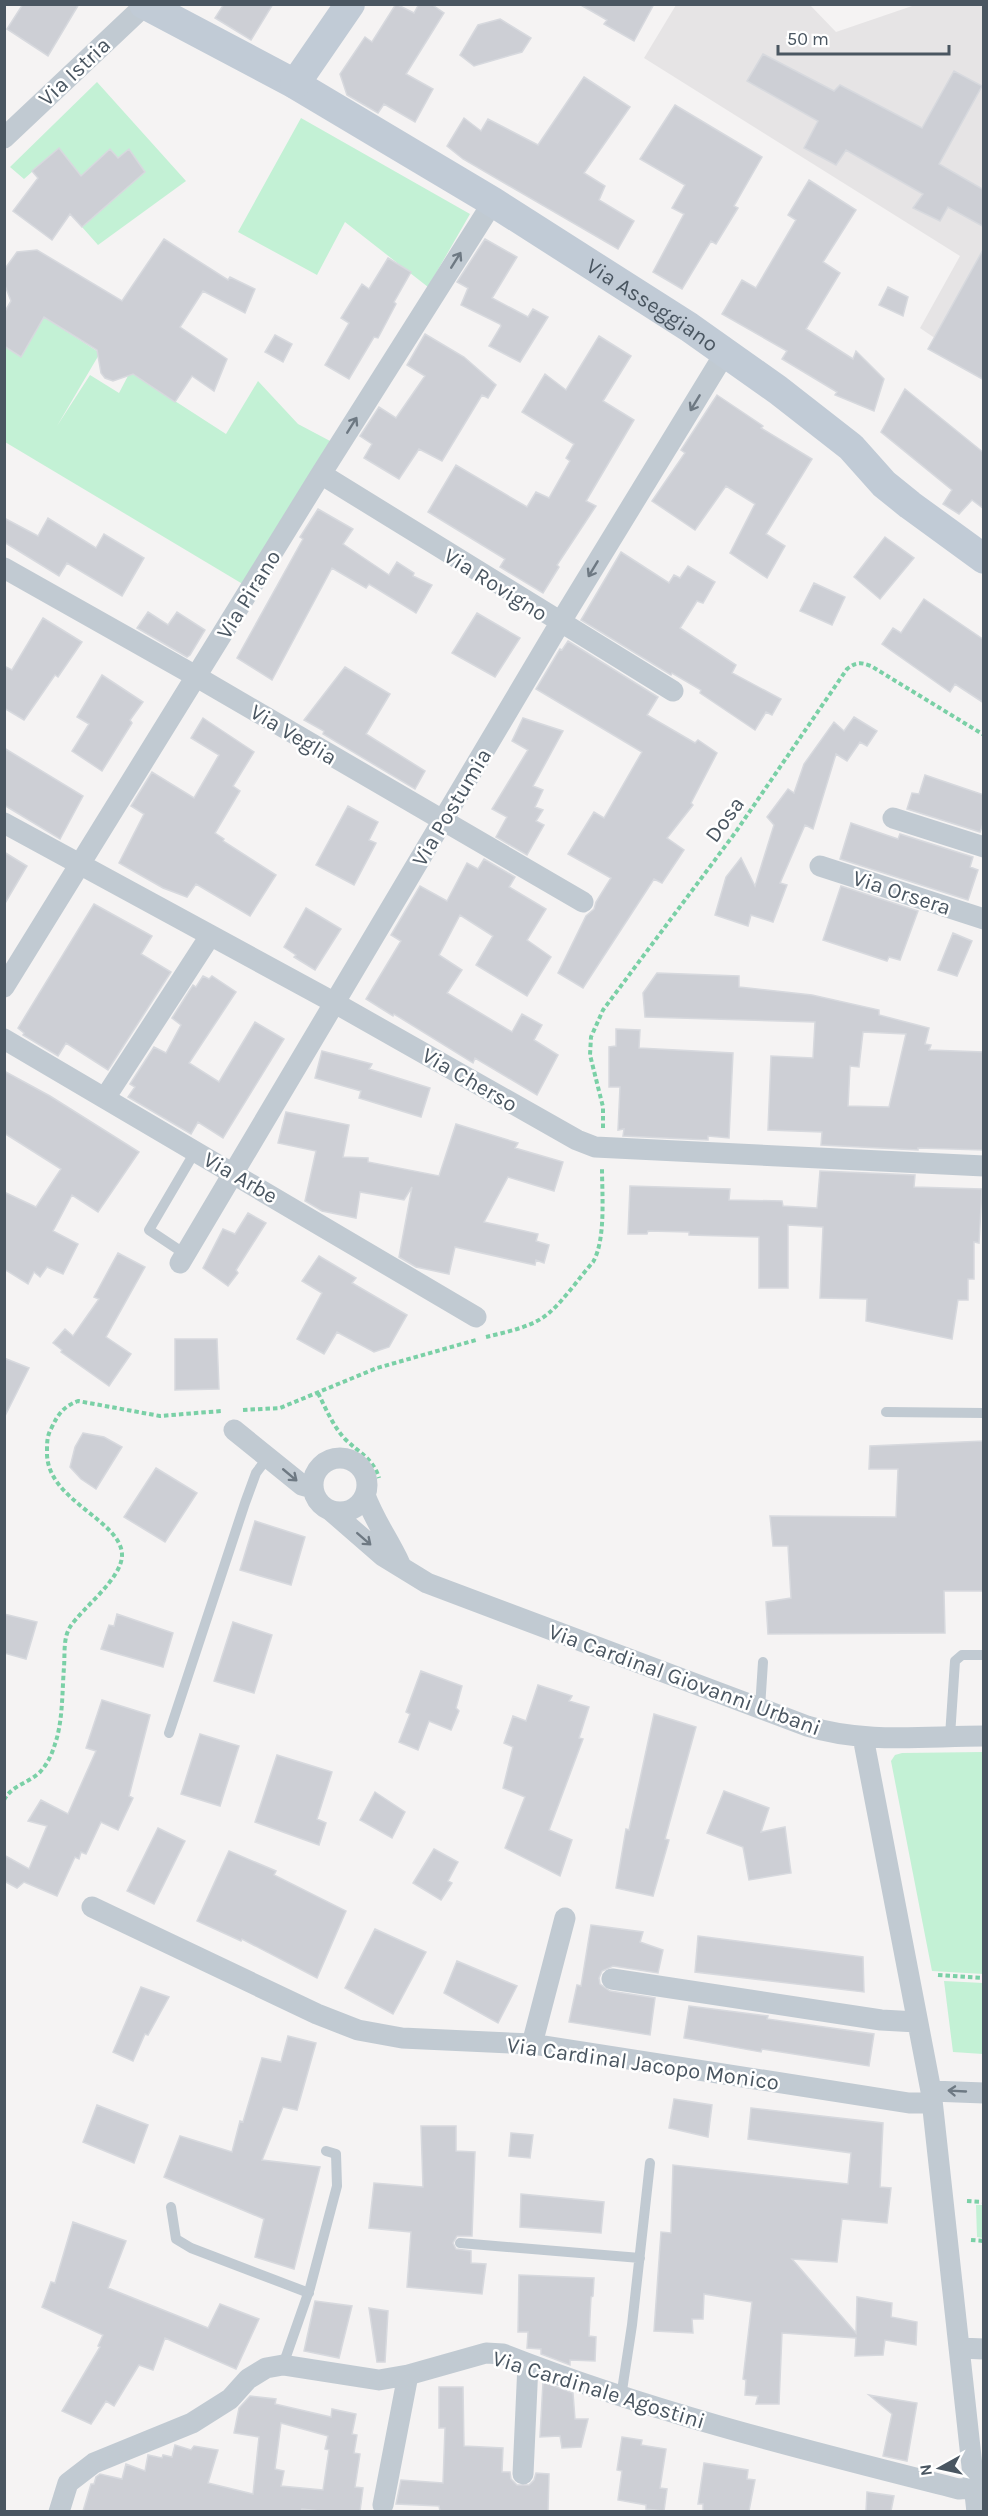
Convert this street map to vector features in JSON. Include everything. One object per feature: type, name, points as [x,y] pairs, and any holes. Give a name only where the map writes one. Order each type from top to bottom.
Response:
[{"type":"street","points":[[296,84],[350,4]]},
{"type":"street","name":"Via Asseggiano","points":[[144,5],[296,84],[493,202],[689,327],[851,447],[893,491],[984,559]]},
{"type":"street","name":"Via Istria","points":[[4,138],[144,5]]},
{"type":"street","name":"Via Pirano","points":[[4,987],[321,474],[493,202]]},
{"type":"street","name":"Via Postumia","points":[[182,1259],[232,1171],[335,1003],[560,623],[725,353]]},
{"type":"street","name":"Via Rovigno","points":[[321,474],[673,691]]},
{"type":"street","name":"Via Veglia","points":[[4,568],[197,676],[583,902]]},
{"type":"street","points":[[893,818],[984,847]]},
{"type":"street","name":"Via Cherso","points":[[4,823],[335,1003],[577,1140],[595,1147],[984,1166]]},
{"type":"street","name":"Via Orsera","points":[[820,866],[984,919]]},
{"type":"street","points":[[105,1098],[210,936]]},
{"type":"street","name":"Via Arbe","points":[[4,1039],[232,1171],[476,1317]]},
{"type":"street","points":[[234,1430],[302,1485],[313,1488]]},
{"type":"street","points":[[365,1495],[353,1509],[342,1512],[330,1510],[317,1500],[313,1479],[320,1466],[327,1460],[346,1458],[354,1461],[366,1476],[365,1495],[379,1527],[393,1548],[400,1564]]},
{"type":"street","name":"Via Cardinal Giovanni Urbani","points":[[330,1510],[384,1556],[427,1583],[835,1734],[863,1737],[984,1736]]},
{"type":"street","points":[[863,1737],[932,2097],[960,2348],[979,2486],[977,2511]]},
{"type":"street","name":"Via Cardinal Jacopo Monico","points":[[92,1907],[317,2014],[358,2030],[402,2038],[532,2044],[909,2103],[932,2097],[984,2092]]},
{"type":"street","points":[[532,2044],[566,1918]]},
{"type":"street","points":[[612,1979],[881,2020],[917,2022]]},
{"type":"street","points":[[960,2348],[984,2349]]},
{"type":"street","name":"Via Cardinale Agostini","points":[[59,2511],[68,2483],[94,2463],[192,2424],[230,2399],[248,2379],[266,2368],[283,2366],[379,2380],[408,2375],[486,2353],[503,2354],[621,2398],[780,2444],[959,2489],[979,2486]]},
{"type":"street","points":[[523,2474],[528,2364]]},
{"type":"street","points":[[383,2505],[408,2375]]},
{"type":"lane","points":[[182,1259],[150,1230],[196,1150]]},
{"type":"lane","points":[[886,1412],[984,1413]]},
{"type":"lane","points":[[169,1732],[245,1503],[256,1473],[268,1457]]},
{"type":"lane","points":[[950,1736],[955,1661],[962,1655],[984,1655]]},
{"type":"lane","points":[[760,1708],[763,1662]]},
{"type":"lane","points":[[283,2366],[309,2293],[337,2186],[336,2154],[326,2151]]},
{"type":"lane","points":[[621,2398],[650,2163]]},
{"type":"lane","points":[[171,2207],[176,2239],[191,2248],[309,2293]]},
{"type":"lane","points":[[460,2243],[639,2258]]},
{"type":"path","name":"Dosa","points":[[603,1132],[603,1107],[590,1055],[591,1037],[603,1010],[735,832],[847,669],[855,663],[871,666],[984,735]]},
{"type":"path","points":[[938,1975],[984,1978]]},
{"type":"path","points":[[967,2201],[984,2202]]},
{"type":"path","points":[[971,2240],[984,2241]]},
{"type":"shaded area","points":[[676,5],[810,5],[836,32],[915,5],[983,5],[983,371],[920,328],[960,256],[644,58]]},
{"type":"green space","points":[[97,82],[186,181],[98,245],[82,227],[145,172],[129,149],[118,158],[110,149],[81,176],[59,148],[24,179],[10,167]]},
{"type":"green space","points":[[301,118],[470,214],[428,287],[345,222],[317,275],[238,232]]},
{"type":"green space","points":[[44,317],[100,353],[57,426],[90,375],[119,393],[130,372],[226,434],[258,381],[298,424],[332,442],[246,586],[5,442],[4,346]]},
{"type":"green space","points":[[983,1752],[983,1974],[932,1971],[891,1761],[895,1755],[902,1753]]},
{"type":"green space","points":[[944,1981],[983,1983],[983,2054],[953,2052]]},
{"type":"green space","points":[[976,2205],[983,2205],[983,2238],[977,2237]]},
{"type":"building","points":[[23,4],[79,4],[48,56],[7,29]]},
{"type":"building","points":[[224,4],[273,4],[251,40],[215,18]]},
{"type":"building","points":[[396,4],[414,13],[419,4],[431,4],[444,13],[406,74],[433,89],[415,122],[384,104],[378,113],[347,95],[340,74],[365,37],[372,42]]},
{"type":"building","points":[[579,4],[654,4],[634,41],[604,24],[607,20]]},
{"type":"building","points":[[500,19],[531,38],[522,52],[474,66],[460,55],[478,25]]},
{"type":"building","points":[[763,54],[834,91],[840,85],[922,128],[954,71],[982,86],[939,164],[984,190],[984,227],[948,207],[940,221],[913,208],[923,194],[846,150],[836,165],[804,148],[818,121],[747,81]]},
{"type":"building","points":[[584,77],[630,107],[584,173],[605,186],[599,200],[634,221],[618,249],[463,159],[447,146],[464,118],[481,131],[488,119],[538,145]]},
{"type":"building","points":[[675,105],[762,157],[734,206],[738,208],[716,244],[711,241],[682,289],[653,272],[684,214],[672,208],[685,185],[640,159]]},
{"type":"building","points":[[59,148],[81,176],[110,149],[118,158],[129,149],[145,172],[82,227],[70,214],[52,240],[13,211],[38,178],[32,171]]},
{"type":"building","points":[[809,180],[856,210],[823,262],[840,273],[806,329],[853,359],[856,351],[884,379],[874,411],[835,395],[837,392],[782,359],[787,351],[722,314],[742,280],[756,288],[796,220],[788,215]]},
{"type":"building","points":[[164,239],[228,280],[230,277],[255,289],[245,313],[203,291],[180,327],[227,359],[214,391],[192,376],[175,402],[133,374],[113,381],[105,378],[101,373],[97,350],[44,317],[21,357],[4,346],[4,313],[11,301],[4,283],[4,270],[17,252],[37,250],[122,301]]},
{"type":"building","points":[[485,239],[517,257],[492,298],[528,317],[533,309],[548,317],[520,362],[489,346],[500,324],[461,305],[468,288],[457,282]]},
{"type":"building","points":[[984,248],[984,380],[928,349]]},
{"type":"building","points":[[388,258],[411,272],[378,338],[374,337],[349,379],[325,365],[349,323],[341,318],[362,284],[369,289]]},
{"type":"building","points":[[888,287],[908,297],[903,316],[879,305]]},
{"type":"building","points":[[425,334],[464,357],[496,385],[488,398],[482,395],[442,461],[419,449],[399,479],[364,458],[372,444],[360,436],[379,407],[396,418],[425,376],[407,365]]},
{"type":"building","points":[[275,335],[292,344],[283,362],[265,352]]},
{"type":"building","points":[[599,336],[631,356],[603,401],[634,420],[586,501],[596,506],[557,565],[559,567],[543,593],[500,567],[505,559],[428,512],[456,465],[527,507],[536,492],[549,498],[570,461],[566,458],[574,444],[522,412],[545,374],[566,390]]},
{"type":"building","points":[[905,389],[984,453],[984,509],[972,500],[959,514],[943,504],[952,490],[881,432]]},
{"type":"building","points":[[717,395],[763,426],[761,428],[812,459],[766,534],[785,546],[767,578],[730,553],[755,504],[726,486],[695,530],[652,501],[685,453],[681,450]]},
{"type":"building","points":[[318,509],[353,529],[343,544],[389,575],[397,562],[414,573],[413,576],[432,585],[416,613],[369,584],[366,588],[332,568],[272,680],[237,658],[303,539],[300,537]]},
{"type":"building","points":[[4,518],[38,536],[48,518],[96,548],[104,534],[144,558],[122,596],[67,563],[59,576],[4,542]]},
{"type":"building","points":[[885,537],[914,558],[880,599],[854,577]]},
{"type":"building","points":[[621,552],[669,583],[674,575],[680,578],[688,566],[715,582],[703,603],[697,601],[680,628],[736,665],[732,673],[781,699],[772,715],[766,712],[755,730],[700,693],[701,690],[672,673],[671,675],[581,620]]},
{"type":"building","points":[[814,583],[845,597],[832,625],[800,611]]},
{"type":"building","points":[[924,599],[984,640],[984,703],[955,684],[950,692],[882,644],[893,628],[901,633]]},
{"type":"building","points":[[148,612],[168,625],[177,612],[205,630],[190,655],[187,657],[137,628]]},
{"type":"building","points":[[477,613],[520,638],[495,677],[452,653]]},
{"type":"building","points":[[43,618],[82,642],[58,677],[55,675],[24,720],[4,708],[4,666],[12,670]]},
{"type":"building","points":[[568,641],[658,697],[647,715],[695,743],[698,740],[717,753],[691,803],[693,805],[667,838],[684,850],[662,883],[654,879],[583,988],[558,973],[586,916],[594,909],[611,878],[568,854],[594,812],[604,818],[642,752],[536,689],[560,649],[562,650]]},
{"type":"building","points":[[345,667],[390,694],[366,734],[425,771],[415,789],[323,734],[324,731],[304,720]]},
{"type":"building","points":[[102,675],[143,702],[130,720],[132,723],[102,771],[72,751],[89,724],[77,717]]},
{"type":"building","points":[[854,717],[877,731],[867,746],[860,742],[847,761],[836,754],[813,829],[805,825],[780,883],[787,885],[773,922],[751,915],[748,926],[715,915],[726,877],[741,858],[755,886],[774,825],[767,817],[788,789],[794,793],[804,764],[834,722],[844,731]]},
{"type":"building","points":[[203,718],[254,752],[233,786],[240,791],[215,833],[224,839],[223,841],[276,875],[250,916],[196,884],[187,897],[163,888],[119,863],[144,814],[131,806],[152,772],[194,798],[219,755],[191,738]]},
{"type":"building","points":[[523,718],[563,731],[533,786],[543,790],[535,807],[543,810],[536,821],[544,825],[527,855],[496,837],[507,817],[492,809],[528,750],[512,741]]},
{"type":"building","points":[[4,748],[83,796],[60,839],[4,805]]},
{"type":"building","points":[[925,775],[984,795],[984,821],[980,832],[907,809],[912,793],[919,794]]},
{"type":"building","points":[[348,806],[378,822],[369,840],[376,843],[354,885],[316,865]]},
{"type":"building","points":[[851,823],[898,839],[900,834],[973,857],[970,867],[978,870],[968,900],[840,859]]},
{"type":"building","points":[[4,852],[27,866],[4,905]]},
{"type":"building","points":[[484,859],[515,877],[509,887],[546,909],[527,940],[551,957],[527,996],[476,965],[493,936],[460,915],[439,955],[462,970],[447,993],[512,1032],[522,1014],[542,1025],[534,1040],[558,1055],[537,1095],[475,1058],[473,1063],[366,999],[401,941],[391,935],[420,886],[447,901],[467,863],[478,869]]},
{"type":"building","points":[[841,886],[918,911],[900,960],[889,957],[887,961],[823,940]]},
{"type":"building","points":[[94,904],[152,936],[141,954],[171,972],[108,1070],[66,1043],[58,1056],[23,1035],[24,1033],[18,1028]]},
{"type":"building","points":[[306,908],[341,929],[315,970],[294,957],[296,955],[284,947]]},
{"type":"building","points":[[953,933],[972,941],[957,976],[938,970]]},
{"type":"building","points":[[657,973],[739,976],[739,987],[812,995],[879,1010],[879,1015],[929,1028],[925,1044],[931,1045],[929,1050],[984,1052],[984,1150],[918,1148],[918,1150],[821,1145],[822,1132],[768,1130],[771,1056],[813,1058],[815,1022],[645,1017],[643,993]],"holes":[[[863,1032],[906,1034],[889,1107],[848,1106],[850,1066],[859,1067]]]},
{"type":"building","points":[[203,976],[209,979],[212,976],[236,992],[189,1063],[219,1082],[255,1022],[284,1039],[223,1138],[198,1122],[191,1134],[128,1097],[135,1087],[130,1084],[154,1047],[166,1053],[181,1025],[172,1018],[193,985],[196,987]]},
{"type":"building","points":[[616,1029],[640,1030],[639,1048],[733,1053],[729,1138],[708,1136],[708,1140],[623,1136],[624,1129],[618,1130],[620,1087],[609,1087],[609,1047],[616,1046]]},
{"type":"building","points":[[322,1051],[372,1064],[369,1069],[430,1088],[421,1117],[359,1098],[361,1091],[315,1078]]},
{"type":"building","points":[[4,1071],[50,1096],[139,1152],[98,1212],[72,1195],[53,1231],[78,1244],[63,1274],[47,1267],[40,1277],[34,1272],[28,1284],[4,1269],[4,1192],[36,1207],[61,1169],[4,1133]]},
{"type":"building","points":[[286,1112],[349,1125],[343,1157],[368,1158],[368,1162],[439,1176],[456,1124],[518,1143],[515,1148],[563,1162],[554,1191],[508,1177],[484,1222],[538,1234],[536,1241],[549,1245],[544,1263],[536,1260],[535,1265],[455,1247],[449,1274],[416,1267],[399,1257],[412,1187],[404,1200],[360,1192],[356,1218],[322,1211],[305,1201],[316,1151],[278,1143]]},
{"type":"building","points":[[820,1171],[915,1175],[914,1187],[982,1189],[979,1243],[974,1242],[974,1279],[968,1279],[968,1300],[958,1300],[952,1339],[866,1321],[867,1299],[820,1298],[823,1227],[788,1225],[788,1288],[759,1288],[759,1237],[648,1231],[647,1234],[628,1234],[630,1186],[730,1189],[729,1200],[782,1201],[783,1206],[817,1208]]},
{"type":"building","points":[[248,1213],[266,1223],[236,1270],[238,1273],[228,1286],[203,1268],[223,1229],[235,1234]]},
{"type":"building","points":[[118,1253],[145,1267],[106,1337],[131,1354],[109,1386],[61,1352],[62,1350],[53,1343],[65,1329],[73,1336],[99,1299],[94,1297]]},
{"type":"building","points":[[319,1256],[356,1278],[352,1283],[407,1315],[389,1347],[374,1352],[337,1332],[324,1354],[297,1339],[322,1293],[302,1281]]},
{"type":"building","points":[[175,1339],[217,1339],[219,1389],[175,1390]]},
{"type":"building","points":[[4,1358],[29,1368],[4,1418]]},
{"type":"building","points":[[83,1433],[104,1437],[122,1447],[96,1489],[81,1479],[70,1467],[75,1447]]},
{"type":"building","points":[[984,1441],[984,1591],[944,1591],[945,1633],[768,1634],[766,1602],[791,1598],[788,1546],[773,1546],[770,1516],[896,1517],[898,1469],[869,1469],[870,1446]]},
{"type":"building","points":[[156,1468],[197,1493],[165,1542],[124,1517]]},
{"type":"building","points":[[255,1521],[305,1537],[291,1585],[240,1570]]},
{"type":"building","points":[[4,1614],[37,1622],[26,1659],[4,1653]]},
{"type":"building","points":[[117,1614],[173,1633],[163,1667],[101,1649],[109,1625],[114,1626]]},
{"type":"building","points":[[233,1622],[272,1635],[254,1693],[214,1681]]},
{"type":"building","points":[[421,1671],[462,1686],[456,1708],[459,1711],[451,1730],[429,1721],[418,1750],[399,1742],[410,1714],[406,1712]]},
{"type":"building","points":[[538,1685],[572,1696],[569,1701],[589,1707],[579,1738],[583,1739],[549,1830],[572,1840],[560,1876],[505,1848],[525,1797],[503,1788],[513,1747],[504,1743],[513,1716],[526,1721]]},
{"type":"building","points":[[102,1700],[150,1715],[129,1796],[133,1798],[118,1830],[101,1822],[86,1854],[81,1852],[79,1859],[75,1857],[57,1896],[24,1882],[17,1888],[4,1881],[4,1855],[29,1869],[47,1826],[28,1821],[41,1800],[68,1814],[96,1751],[86,1748]]},
{"type":"building","points":[[654,1714],[696,1727],[665,1839],[669,1840],[653,1896],[616,1888],[626,1829],[629,1830]]},
{"type":"building","points":[[200,1734],[239,1746],[220,1806],[181,1794]]},
{"type":"building","points":[[277,1755],[332,1772],[317,1819],[326,1823],[319,1845],[255,1822]]},
{"type":"building","points":[[724,1791],[769,1808],[761,1832],[785,1827],[791,1873],[749,1880],[743,1847],[707,1833]]},
{"type":"building","points":[[375,1792],[405,1812],[392,1838],[360,1820]]},
{"type":"building","points":[[158,1828],[185,1841],[154,1904],[127,1891]]},
{"type":"building","points":[[434,1849],[458,1862],[448,1881],[452,1883],[441,1900],[413,1883]]},
{"type":"building","points":[[229,1851],[276,1871],[274,1875],[346,1911],[317,1978],[242,1939],[241,1941],[197,1921]]},
{"type":"building","points":[[591,1925],[643,1932],[640,1942],[663,1950],[658,1973],[613,1966],[602,1971],[599,1978],[600,1984],[610,1991],[655,1998],[650,2035],[569,2022],[577,1985],[581,1986]]},
{"type":"building","points":[[375,1929],[426,1952],[393,2014],[345,1988]]},
{"type":"building","points":[[698,1936],[863,1957],[864,1992],[695,1972]]},
{"type":"building","points":[[457,1961],[517,1986],[498,2023],[444,1993]]},
{"type":"building","points":[[141,1987],[169,1997],[148,2035],[145,2034],[133,2061],[113,2052]]},
{"type":"building","points":[[689,2006],[768,2016],[767,2019],[874,2034],[869,2066],[762,2049],[761,2052],[684,2038]]},
{"type":"building","points":[[288,2036],[316,2043],[297,2110],[283,2107],[262,2160],[320,2167],[294,2269],[255,2257],[264,2219],[164,2177],[180,2136],[232,2152],[240,2121],[243,2122],[262,2058],[281,2062]]},
{"type":"building","points":[[674,2099],[712,2105],[708,2137],[669,2128]]},
{"type":"building","points":[[97,2105],[148,2125],[134,2163],[83,2142]]},
{"type":"building","points":[[751,2108],[883,2123],[880,2187],[891,2188],[887,2223],[842,2219],[837,2262],[792,2259],[856,2333],[857,2297],[892,2303],[891,2317],[917,2322],[916,2345],[885,2340],[883,2355],[855,2356],[856,2338],[782,2333],[779,2404],[756,2404],[758,2396],[745,2395],[746,2380],[743,2379],[752,2302],[704,2294],[703,2319],[692,2319],[693,2333],[654,2331],[661,2232],[671,2233],[673,2165],[848,2184],[851,2153],[748,2139]]},
{"type":"building","points":[[421,2126],[456,2126],[456,2151],[475,2152],[472,2236],[457,2236],[453,2243],[456,2249],[471,2251],[471,2263],[486,2264],[482,2294],[407,2287],[411,2232],[369,2228],[374,2183],[423,2187]]},
{"type":"building","points":[[511,2133],[533,2135],[530,2158],[509,2156]]},
{"type":"building","points":[[521,2194],[604,2202],[601,2233],[520,2227]]},
{"type":"building","points":[[73,2222],[126,2241],[108,2288],[208,2328],[220,2304],[259,2319],[236,2369],[165,2338],[153,2370],[139,2365],[114,2406],[106,2401],[91,2424],[62,2411],[100,2347],[98,2346],[103,2335],[42,2307],[51,2282],[55,2283]]},
{"type":"building","points":[[519,2275],[594,2278],[589,2336],[596,2337],[595,2361],[570,2360],[570,2365],[541,2354],[541,2349],[527,2348],[528,2332],[518,2332]]},
{"type":"building","points":[[315,2301],[352,2306],[339,2358],[304,2351]]},
{"type":"building","points":[[369,2308],[388,2311],[385,2362],[377,2362]]},
{"type":"building","points":[[543,2382],[573,2393],[575,2419],[588,2419],[581,2447],[562,2448],[560,2436],[540,2437]]},
{"type":"building","points":[[439,2387],[463,2387],[464,2446],[503,2448],[502,2472],[510,2472],[511,2479],[517,2485],[529,2485],[536,2473],[549,2474],[548,2511],[440,2511],[439,2506],[396,2504],[401,2480],[443,2483],[445,2428],[439,2428]]},
{"type":"building","points":[[869,2395],[917,2403],[907,2461],[883,2456],[892,2414]]},
{"type":"building","points":[[250,2396],[276,2399],[275,2404],[331,2417],[332,2409],[356,2414],[352,2434],[357,2435],[354,2453],[360,2454],[355,2487],[363,2488],[360,2511],[302,2509],[301,2511],[83,2511],[91,2484],[94,2484],[96,2477],[100,2474],[122,2479],[126,2464],[145,2471],[148,2455],[162,2458],[163,2455],[172,2457],[175,2445],[191,2450],[194,2446],[218,2450],[208,2483],[253,2494],[259,2437],[234,2433],[239,2408]],"holes":[[[281,2423],[328,2436],[325,2449],[329,2450],[323,2490],[281,2486],[284,2471],[275,2469]]]},
{"type":"building","points":[[622,2437],[642,2440],[641,2445],[666,2449],[660,2488],[667,2489],[664,2511],[646,2509],[646,2505],[618,2500],[622,2471],[617,2470]]},
{"type":"building","points":[[704,2463],[748,2470],[747,2479],[755,2480],[749,2511],[703,2511],[703,2504],[698,2504]]},
{"type":"building","points":[[867,2492],[894,2496],[891,2511],[866,2511]]}]
